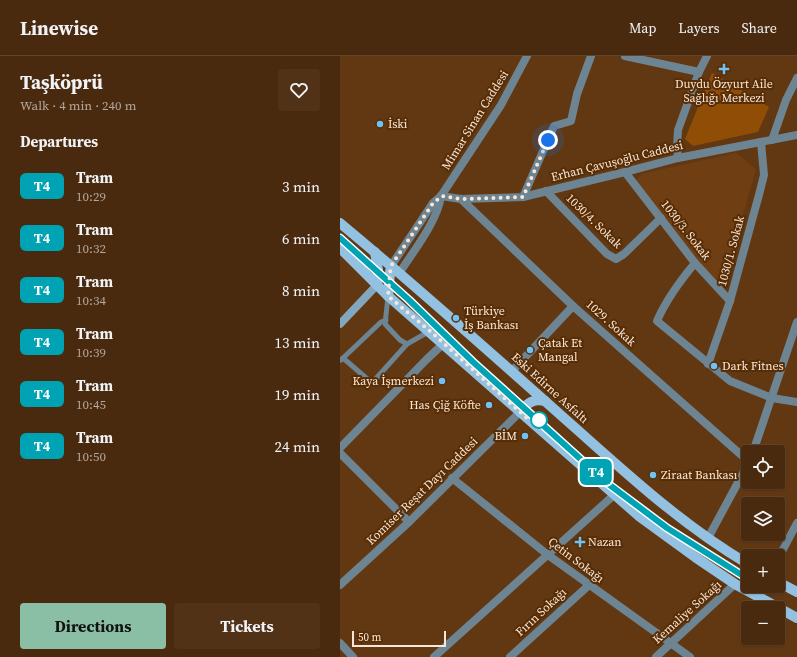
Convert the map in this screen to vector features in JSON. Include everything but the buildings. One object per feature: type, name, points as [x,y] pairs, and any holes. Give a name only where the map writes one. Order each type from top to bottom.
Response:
[{"type":"main road","name":"Eski Edirne Asfaltı","points":[[340,223],[512,371],[646,491],[708,538],[741,559]]},
{"type":"main road","points":[[340,248],[388,296],[430,331],[648,524],[695,558],[735,584],[797,618]]},
{"type":"main road","points":[[340,324],[377,285],[378,270],[375,252]]},
{"type":"main road","points":[[388,296],[390,273],[395,269]]},
{"type":"main road","points":[[520,412],[526,404],[535,400],[545,401]]},
{"type":"main road","points":[[785,586],[797,592]]},
{"type":"street","name":"Mimar Sinan Caddesi","points":[[395,269],[433,203],[442,196],[501,105],[527,56]]},
{"type":"street","points":[[523,197],[554,126],[571,121],[577,94],[591,56]]},
{"type":"street","points":[[625,56],[699,72]]},
{"type":"street","points":[[678,158],[678,130],[699,72],[707,56]]},
{"type":"street","points":[[772,140],[786,100],[797,78]]},
{"type":"street","name":"Erhan Çavuşoğlu Caddesi","points":[[442,196],[461,199],[523,197],[678,158],[797,135]]},
{"type":"street","name":"1030/1. Sokak","points":[[708,364],[730,301],[764,174],[761,142]]},
{"type":"street","name":"1030/3. Sokak","points":[[626,172],[696,264],[730,301]]},
{"type":"street","name":"1030/4. Sokak","points":[[546,191],[607,254],[616,260],[661,218]]},
{"type":"street","name":"1029. Sokak","points":[[461,199],[573,306],[741,455]]},
{"type":"street","points":[[696,264],[682,278],[664,304],[656,321],[730,381],[772,398],[797,402]]},
{"type":"street","points":[[512,371],[573,306]]},
{"type":"street","points":[[755,445],[797,322]]},
{"type":"street","points":[[340,448],[443,344]]},
{"type":"street","name":"Komiser Reşat Dayı Caddesi","points":[[340,586],[408,522],[520,412]]},
{"type":"street","points":[[340,453],[408,522]]},
{"type":"street","points":[[708,538],[741,477]]},
{"type":"street","name":"Çetin Sokağı","points":[[452,478],[589,585],[690,657]]},
{"type":"street","points":[[434,657],[614,495]]},
{"type":"street","points":[[783,549],[797,523]]},
{"type":"street","name":"Kemaliye Sokağı","points":[[656,657],[735,584]]},
{"type":"street","name":"Fırın Sokağı","points":[[510,657],[589,585]]},
{"type":"street","points":[[340,643],[353,657]]},
{"type":"lane","points":[[388,296],[385,324],[400,340],[407,344]]},
{"type":"lane","points":[[386,320],[381,322],[342,359],[372,383],[407,344],[430,331]]},
{"type":"shaded area","points":[[712,73],[769,107],[758,132],[693,146],[685,139]]},
{"type":"shaded area","points":[[736,153],[756,169],[725,278],[713,279],[636,182],[641,174]]},
{"type":"tram line","name":"T4","points":[[340,238],[409,300],[473,362],[607,483],[667,528],[741,575]]},
{"type":"place","name":"Duydu Özyurt Aile Sağlığı Merkezi","points":[[724,69]]},
{"type":"place","name":"İski","points":[[380,124]]},
{"type":"place","name":"Türkiye İş Bankası","points":[[456,318]]},
{"type":"place","name":"Çatak Et Mangal","points":[[530,350]]},
{"type":"place","name":"Dark Fitnes","points":[[714,366]]},
{"type":"place","name":"Kaya İşmerkezi","points":[[442,381]]},
{"type":"place","name":"Has Çiğ Köfte","points":[[489,405]]},
{"type":"place","name":"BİM","points":[[525,436]]},
{"type":"place","name":"Ziraat Bankası","points":[[653,475]]},
{"type":"place","name":"Nazan","points":[[580,542]]},
{"type":"route","points":[[539,420],[530,421],[430,331],[388,296],[391,266],[424,219],[433,203],[442,196],[461,199],[523,197],[548,140]]}]
